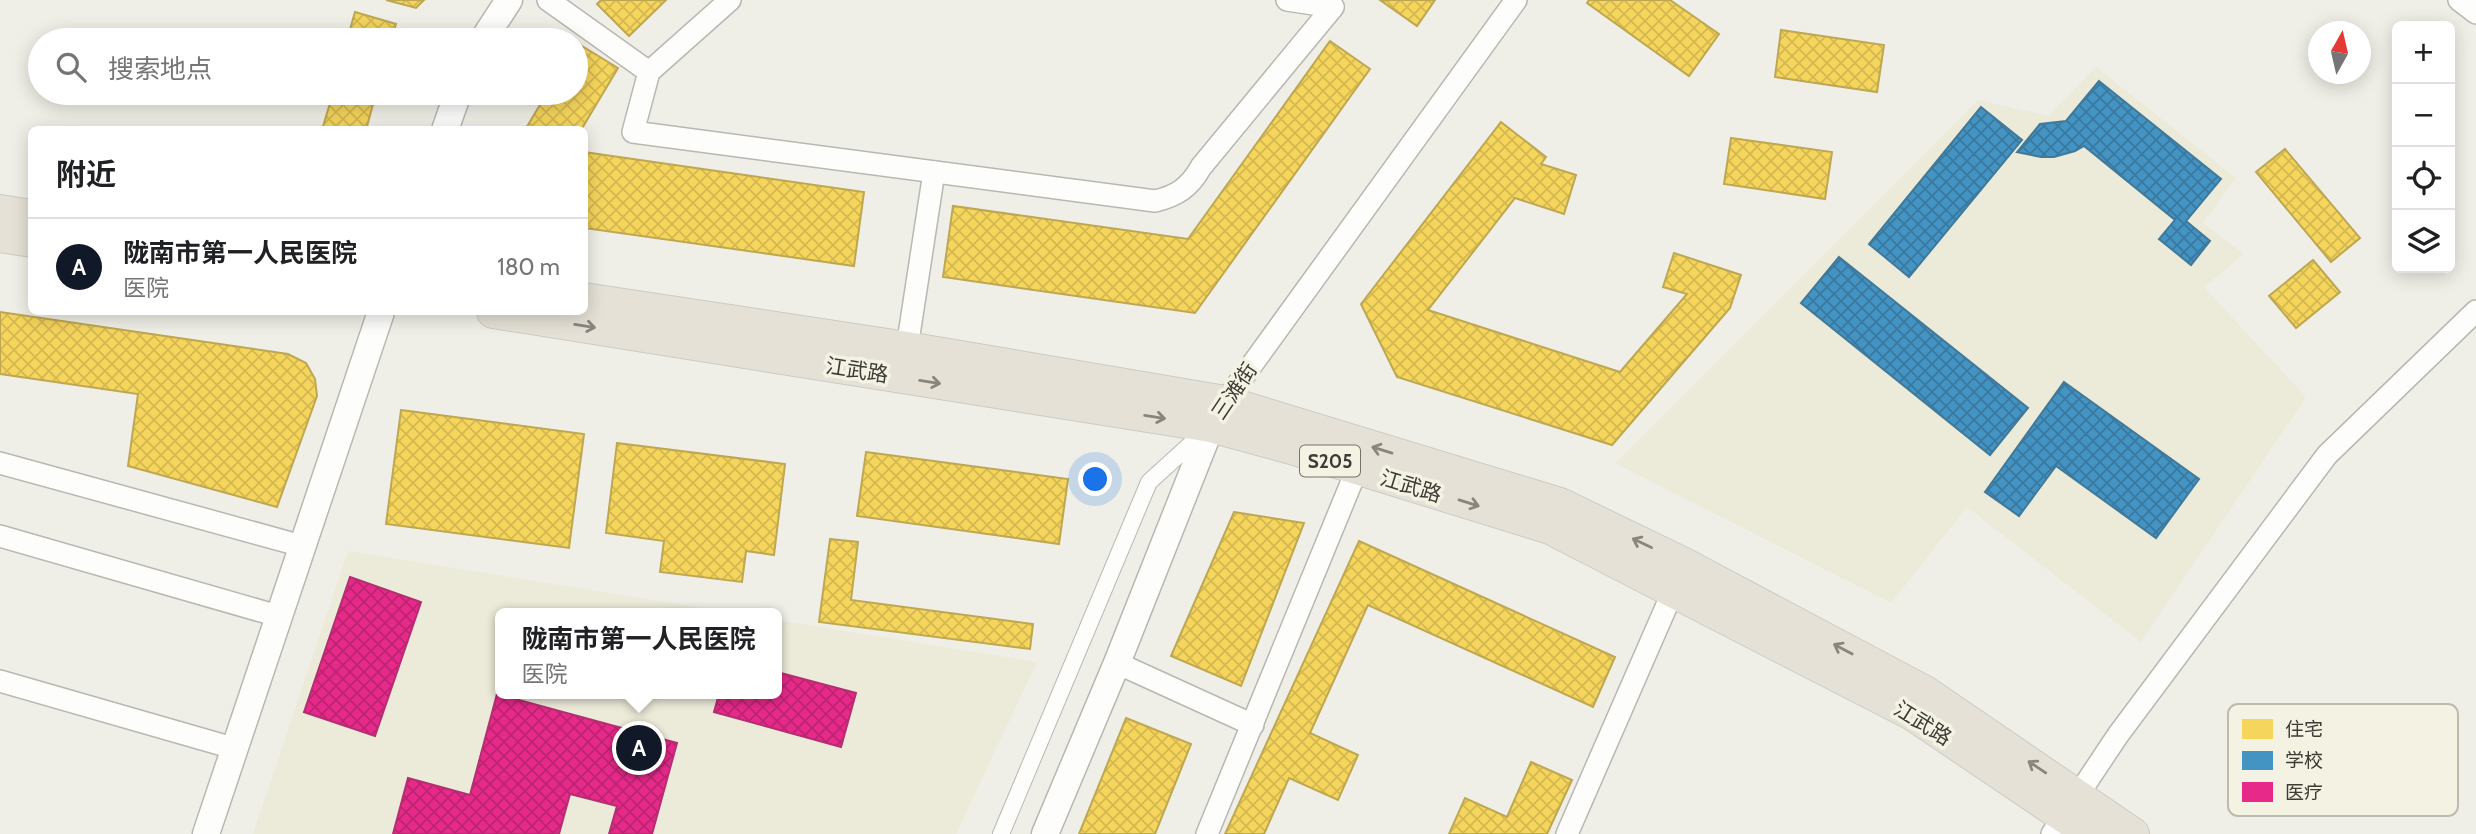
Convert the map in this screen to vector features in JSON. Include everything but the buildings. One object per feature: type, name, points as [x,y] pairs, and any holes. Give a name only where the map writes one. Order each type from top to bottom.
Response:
[{"type":"main road","points":[[0,211],[28,215]]},
{"type":"main road","points":[[0,236],[28,240]]},
{"type":"main road","name":"江武路","points":[[588,300],[907,348],[1218,414],[1560,505],[1682,563],[1925,692],[2071,820]]},
{"type":"main road","name":"江武路","points":[[514,315],[1218,414],[1295,449],[1550,528],[1674,589],[1912,714],[2071,820],[2133,834]]},
{"type":"street","points":[[491,28],[509,0]]},
{"type":"street","points":[[548,0],[587,28]]},
{"type":"street","points":[[730,0],[649,72],[634,132],[1155,201],[1178,194],[1195,178],[1201,167],[1333,7],[1287,0]]},
{"type":"street","name":"三滩街","points":[[1045,834],[1218,414],[1516,0]]},
{"type":"street","points":[[2459,0],[2476,13]]},
{"type":"street","points":[[588,29],[649,72]]},
{"type":"street","points":[[446,126],[454,105]]},
{"type":"street","points":[[907,348],[934,172]]},
{"type":"street","points":[[2071,820],[2118,735],[2327,456],[2476,311]]},
{"type":"street","points":[[206,834],[381,315]]},
{"type":"street","points":[[1001,834],[1149,482],[1218,414]]},
{"type":"street","points":[[0,463],[302,546]]},
{"type":"street","points":[[1207,834],[1357,470]]},
{"type":"street","points":[[0,536],[278,616]]},
{"type":"street","points":[[1567,834],[1674,589]]},
{"type":"street","points":[[1117,663],[1252,726]]},
{"type":"street","points":[[0,681],[233,748]]},
{"type":"shaded area","points":[[2096,67],[2236,178],[2203,223],[2244,254],[2204,287],[2306,397],[2141,642],[1967,507],[1891,603],[1615,463],[1978,100],[2048,116]]},
{"type":"shaded area","points":[[348,551],[703,608],[495,608],[495,699],[782,699],[782,621],[1037,662],[956,834],[253,834]]},
{"type":"place","name":"陇南市第一人民医院","points":[[639,748]]}]
